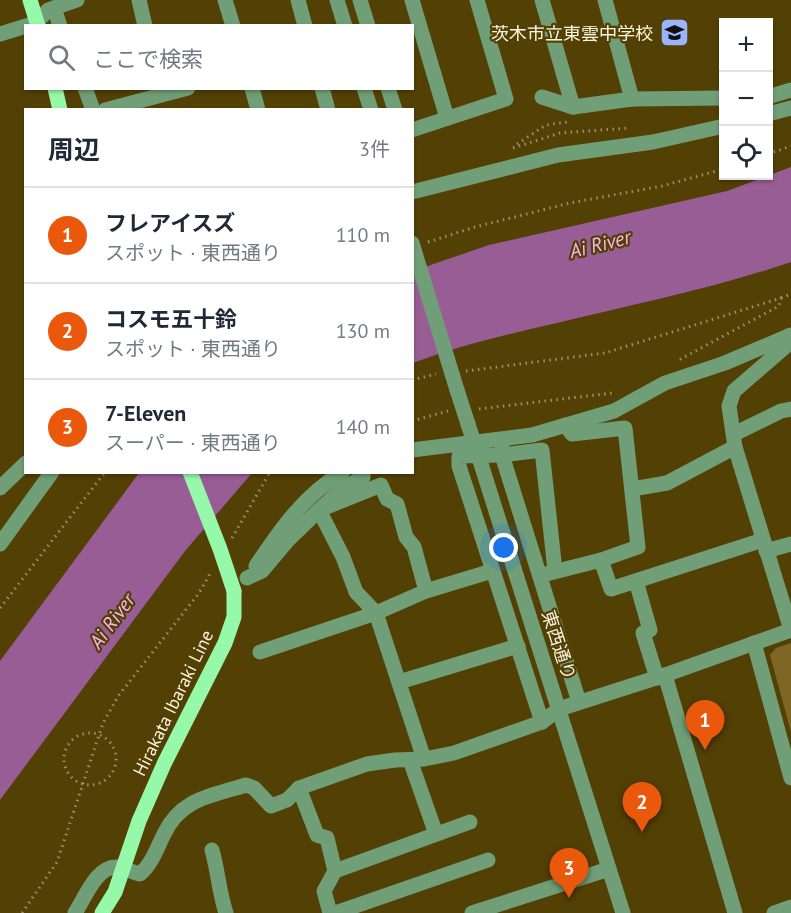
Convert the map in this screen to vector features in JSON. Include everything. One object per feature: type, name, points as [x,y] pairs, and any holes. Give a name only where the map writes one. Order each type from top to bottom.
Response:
[{"type":"main road","points":[[30,0],[32,24]]},
{"type":"main road","points":[[55,90],[60,108]]},
{"type":"main road","name":"Hirakata Ibaraki Line","points":[[102,913],[115,892],[139,821],[164,765],[225,643],[234,617],[234,591],[191,474]]},
{"type":"street","points":[[33,24],[48,9],[77,0]]},
{"type":"street","points":[[139,0],[145,24]]},
{"type":"street","points":[[225,0],[232,24]]},
{"type":"street","points":[[298,0],[304,24]]},
{"type":"street","points":[[337,0],[344,24]]},
{"type":"street","points":[[360,0],[367,24]]},
{"type":"street","points":[[412,0],[447,118]]},
{"type":"street","points":[[414,129],[506,99],[477,0]]},
{"type":"street","points":[[542,0],[571,115]]},
{"type":"street","points":[[605,0],[632,99]]},
{"type":"street","points":[[54,8],[59,24]]},
{"type":"street","points":[[0,34],[24,27]]},
{"type":"street","points":[[86,90],[92,108]]},
{"type":"street","points":[[253,90],[257,108]]},
{"type":"street","points":[[323,90],[327,108]]},
{"type":"street","points":[[365,90],[370,108]]},
{"type":"street","points":[[389,90],[394,108]]},
{"type":"street","points":[[773,95],[791,90]]},
{"type":"street","points":[[111,108],[159,92]]},
{"type":"street","points":[[542,97],[571,115],[632,99],[719,98]]},
{"type":"street","points":[[773,113],[791,108]]},
{"type":"street","points":[[414,191],[558,155],[653,142],[719,127]]},
{"type":"street","name":"東西通り","points":[[418,244],[457,390],[623,913]]},
{"type":"street","points":[[542,722],[459,466],[459,456],[502,447],[532,435],[614,411],[665,383],[725,363],[790,336]]},
{"type":"street","points":[[75,913],[101,873],[113,867],[140,874],[148,868],[166,829],[178,812],[188,804],[246,785],[254,788],[271,806],[287,800],[299,788],[367,764],[454,753],[542,722],[559,709],[791,630],[735,440],[729,406],[735,391],[786,346],[790,336]]},
{"type":"street","points":[[632,489],[668,483],[781,411],[791,409]]},
{"type":"street","points":[[540,575],[601,560],[638,547],[625,428],[572,434],[565,425]]},
{"type":"street","points":[[502,447],[579,702]]},
{"type":"street","points":[[414,450],[502,447],[542,450],[555,572]]},
{"type":"street","points":[[0,488],[24,465]]},
{"type":"street","points":[[0,544],[51,474]]},
{"type":"street","points":[[234,591],[247,578],[288,518],[340,474]]},
{"type":"street","points":[[247,578],[262,571],[289,539],[319,510],[340,491],[363,477],[363,474]]},
{"type":"street","points":[[319,510],[381,485],[387,499],[397,504],[406,537],[414,547],[426,591]]},
{"type":"street","points":[[319,510],[343,557],[356,592],[376,613],[399,682],[436,834]]},
{"type":"street","points":[[601,560],[611,589],[765,546],[791,544]]},
{"type":"street","points":[[260,652],[376,613],[426,591],[492,571]]},
{"type":"street","points":[[636,581],[650,630],[643,633],[661,676],[735,913]]},
{"type":"street","points":[[754,643],[791,778]]},
{"type":"street","points":[[399,682],[518,646]]},
{"type":"street","points":[[299,788],[317,835],[327,838],[335,871]]},
{"type":"street","points":[[330,913],[324,891],[335,871],[470,822]]},
{"type":"street","points":[[212,850],[219,873],[220,895],[226,913]]},
{"type":"street","points":[[335,913],[488,860]]},
{"type":"street","points":[[472,913],[609,869]]},
{"type":"street","points":[[774,913],[791,907]]},
{"type":"path","points":[[521,163],[513,148],[546,125],[571,115]]},
{"type":"path","points":[[773,152],[791,146]]},
{"type":"path","points":[[418,244],[570,203],[662,186],[719,170]]},
{"type":"path","points":[[464,371],[605,353],[791,294]]},
{"type":"path","points":[[676,362],[779,306],[781,298]]},
{"type":"path","points":[[414,379],[442,373]]},
{"type":"path","points":[[478,409],[617,393]]},
{"type":"path","points":[[414,420],[450,410]]},
{"type":"path","points":[[0,608],[103,474]]},
{"type":"path","points":[[229,543],[269,474]]},
{"type":"path","points":[[22,913],[57,862],[103,723],[119,695],[199,593],[217,563]]},
{"type":"path","points":[[82,734],[99,735],[112,745],[116,761],[114,770],[103,782],[83,783],[71,776],[67,769],[66,752],[75,738],[82,734]]},
{"type":"shaded area","points":[[791,643],[791,732],[770,655],[776,648]]},
{"type":"water","name":"Ai River","points":[[791,167],[791,262],[704,288],[484,340],[414,363],[414,271],[489,245],[727,191],[756,180],[773,180],[773,174]]},
{"type":"water","name":"Ai River","points":[[138,474],[251,474],[185,551],[0,800],[0,661]]},
{"type":"place","name":"茨木市立東雲中学校","points":[[674,33]]},
{"type":"place","name":"フレアイスズ","points":[[705,750]]},
{"type":"place","name":"コスモ五十鈴","points":[[642,832]]},
{"type":"place","name":"7-Eleven","points":[[569,898]]}]
